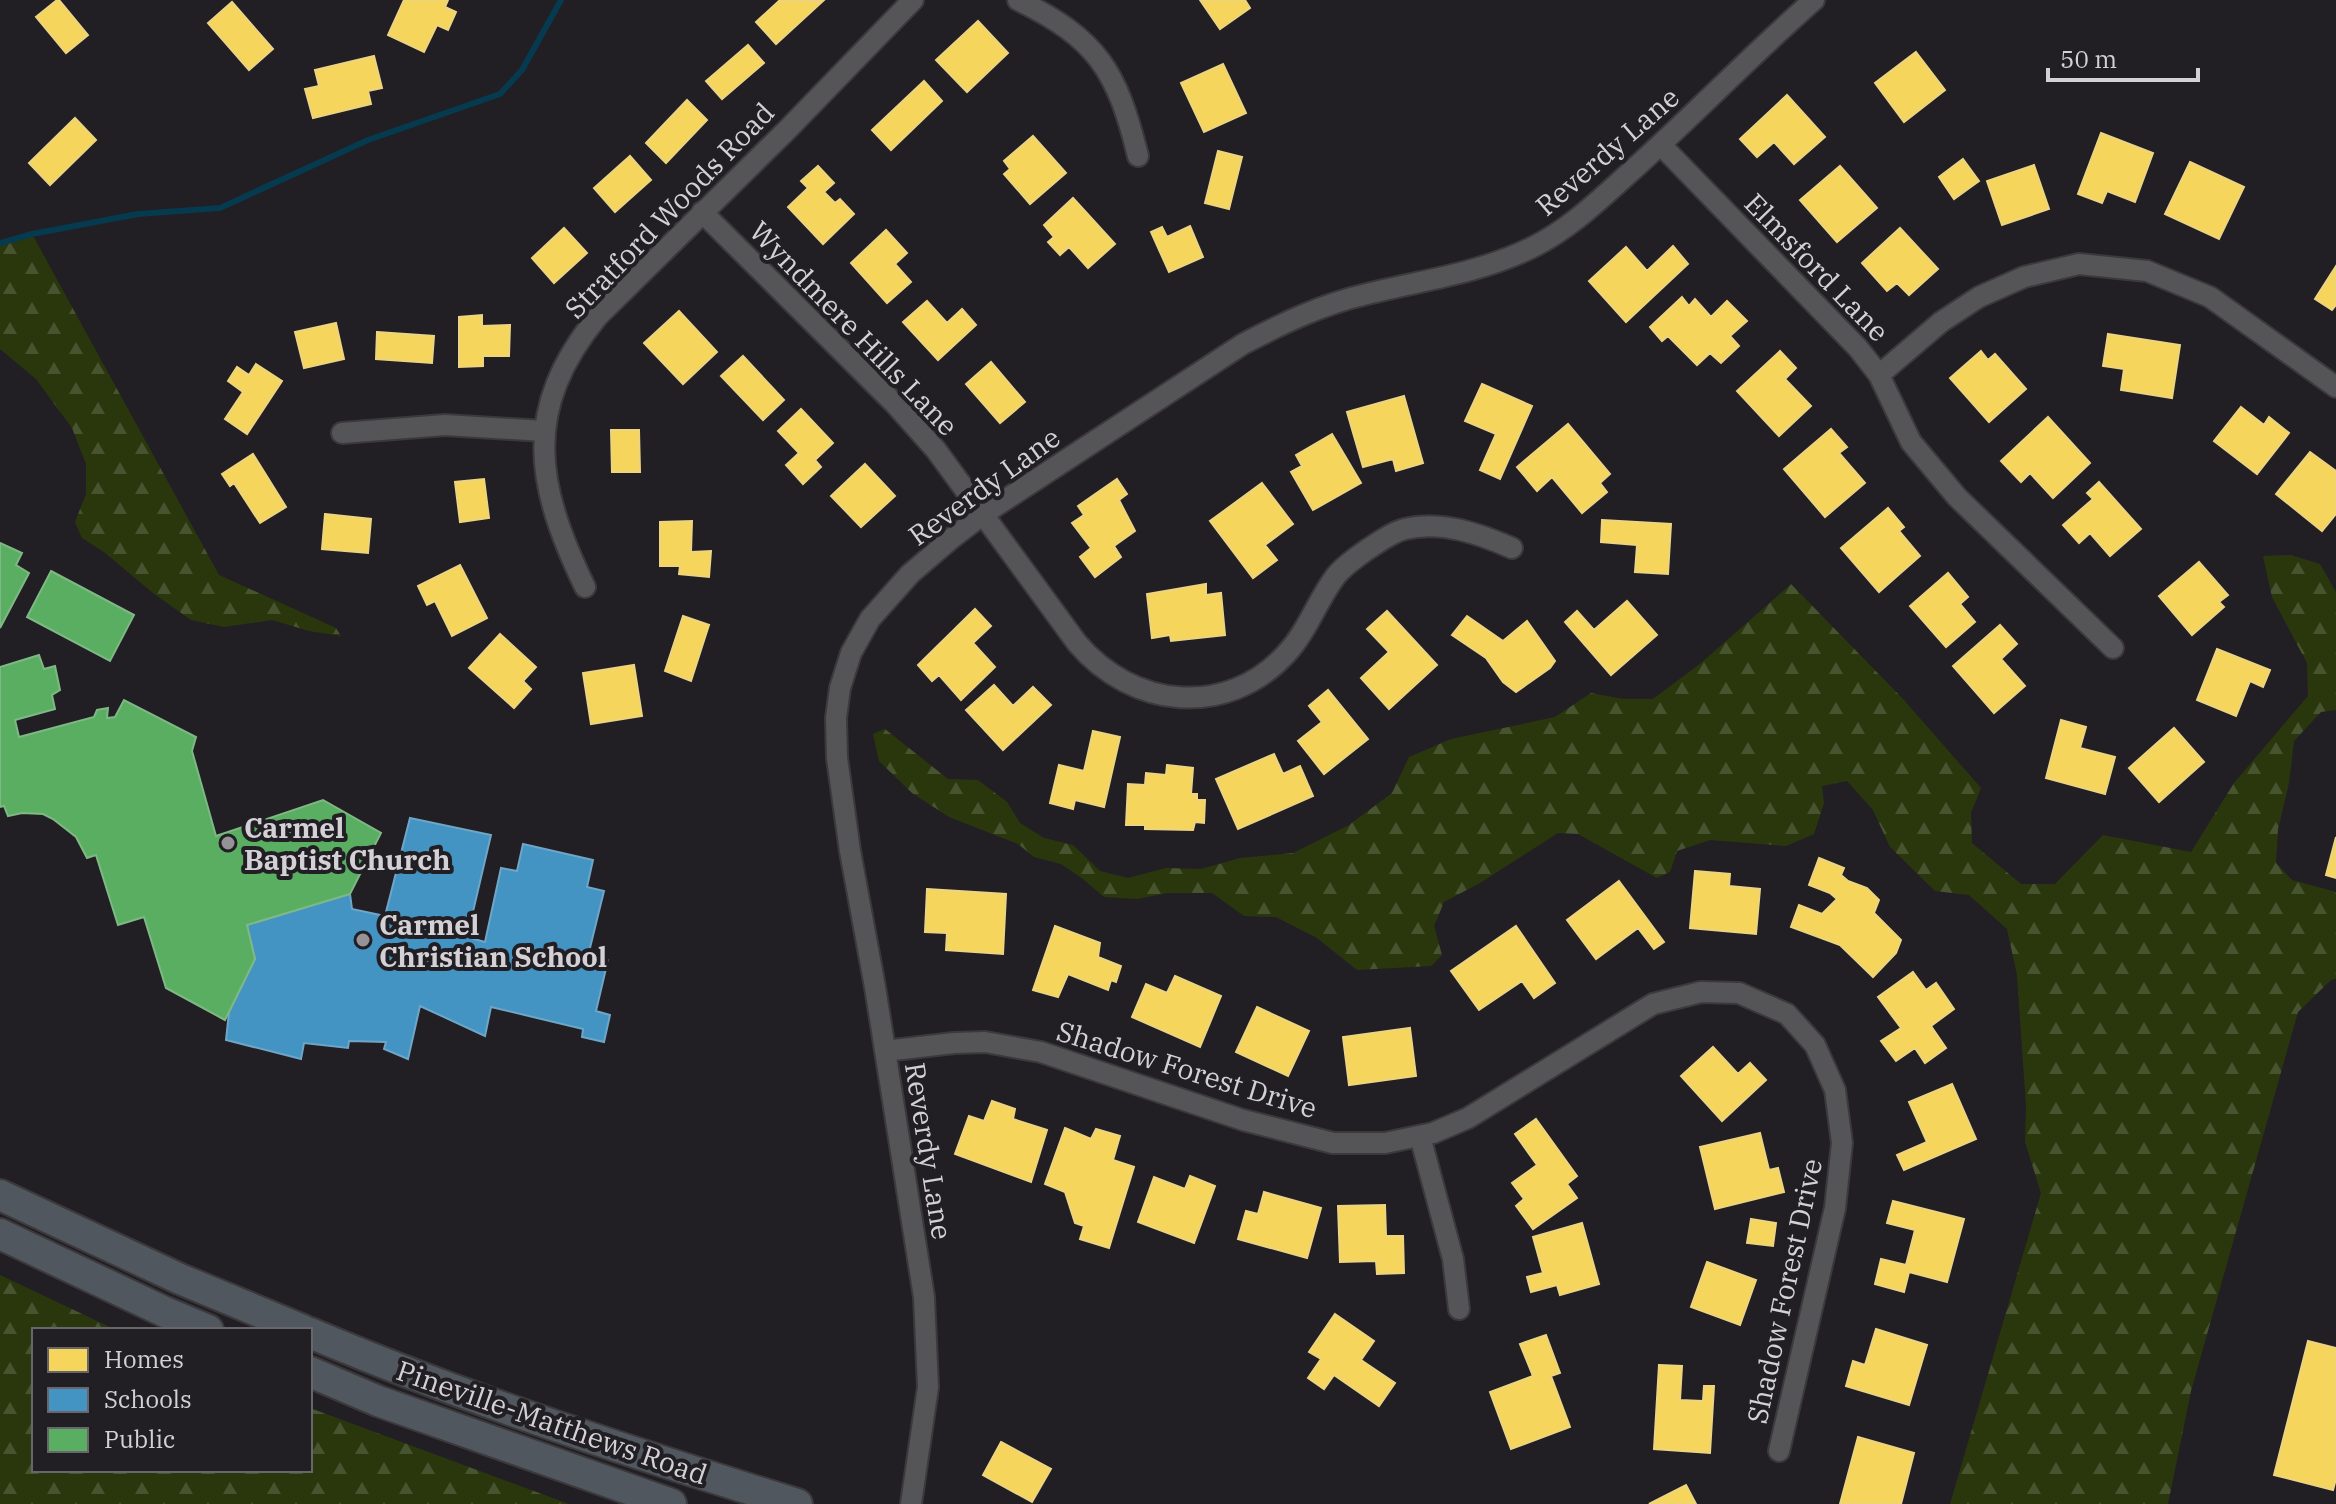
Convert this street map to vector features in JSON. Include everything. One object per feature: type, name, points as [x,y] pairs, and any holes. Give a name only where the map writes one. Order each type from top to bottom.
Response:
[{"type":"main road","points":[[0,1195],[180,1279],[298,1328]]},
{"type":"main road","points":[[0,1234],[203,1328]]},
{"type":"main road","name":"Pineville-Matthews Road","points":[[312,1334],[391,1367],[582,1435],[797,1504]]},
{"type":"main road","name":"Pineville-Matthews Road","points":[[312,1373],[392,1406],[671,1504]]},
{"type":"street","name":"Stratford Woods Road","points":[[585,587],[551,504],[545,466],[544,431],[554,387],[564,366],[585,332],[913,0]]},
{"type":"street","points":[[1018,0],[1063,25],[1103,63],[1128,117],[1138,156]]},
{"type":"street","name":"Reverdy Lane","points":[[911,1504],[928,1387],[924,1297],[837,758],[836,718],[840,688],[851,653],[870,619],[910,574],[982,515],[1278,325],[1326,305],[1368,293],[1438,280],[1489,266],[1535,246],[1580,218],[1814,0]]},
{"type":"street","name":"Elmsford Lane","points":[[1661,145],[1858,348],[1879,375],[1911,442],[1932,470],[2113,648]]},
{"type":"street","name":"Wyndmere Hills Lane","points":[[702,212],[896,405],[936,450],[1089,657],[1131,686],[1156,694],[1190,698],[1218,694],[1265,673],[1288,653],[1336,576],[1370,548],[1405,529],[1430,527],[1463,530],[1512,548]]},
{"type":"street","points":[[1879,375],[1941,322],[1979,297],[2024,277],[2079,264],[2147,271],[2210,297],[2336,387]]},
{"type":"street","points":[[342,433],[445,425],[544,431]]},
{"type":"street","name":"Shadow Forest Drive","points":[[885,1051],[985,1042],[1041,1052],[1243,1120],[1333,1143],[1385,1143],[1420,1136],[1468,1118],[1653,1004],[1701,992],[1739,993],[1787,1014],[1815,1045],[1835,1090],[1842,1143],[1835,1208],[1779,1451]]},
{"type":"street","points":[[1420,1136],[1453,1259],[1459,1309]]},
{"type":"green space","points":[[32,234],[219,575],[336,628],[341,636],[272,620],[224,627],[191,620],[82,538],[75,522],[86,494],[86,464],[72,428],[36,379],[0,349],[0,242]]},
{"type":"green space","points":[[2291,555],[2320,564],[2336,592],[2336,710],[2321,712],[2294,741],[2289,783],[2278,829],[2276,863],[2292,880],[2336,892],[2336,979],[2331,980],[2298,1012],[2191,1391],[2168,1504],[1950,1504],[2041,1193],[2025,1142],[2026,1106],[2017,975],[2007,929],[1969,895],[1935,891],[1890,847],[1873,810],[1847,781],[1822,786],[1824,803],[1814,834],[1786,846],[1710,840],[1677,851],[1670,872],[1657,878],[1578,834],[1558,833],[1444,902],[1434,926],[1442,955],[1431,966],[1357,970],[1317,938],[1276,917],[1244,916],[1212,893],[1167,893],[1137,899],[1104,897],[1061,864],[1034,857],[1018,844],[949,817],[912,793],[879,761],[873,734],[885,729],[948,779],[978,780],[1007,802],[1020,823],[1044,838],[1073,845],[1100,871],[1128,878],[1166,868],[1201,869],[1240,858],[1293,853],[1349,825],[1392,793],[1409,757],[1451,739],[1555,717],[1591,693],[1623,699],[1653,699],[1701,663],[1791,584],[1903,699],[1981,788],[1971,813],[1972,843],[2021,884],[2055,884],[2103,835],[2191,852],[2234,783],[2308,696],[2307,663],[2272,597],[2263,556]]},
{"type":"green space","points":[[0,1275],[112,1328],[32,1328],[32,1472],[312,1472],[312,1409],[569,1504],[0,1504]]},
{"type":"building: Homes","points":[[57,0],[88,35],[66,53],[36,17]]},
{"type":"building: Homes","points":[[404,0],[448,0],[445,7],[456,12],[448,30],[437,25],[424,52],[388,35]]},
{"type":"building: Homes","points":[[780,0],[823,1],[776,44],[756,22]]},
{"type":"building: Homes","points":[[1200,0],[1245,0],[1250,8],[1220,29]]},
{"type":"building: Homes","points":[[232,2],[273,49],[249,70],[208,23]]},
{"type":"building: Homes","points":[[978,21],[1008,53],[967,92],[936,60]]},
{"type":"building: Homes","points":[[748,45],[764,63],[722,99],[706,81]]},
{"type":"building: Homes","points":[[1916,52],[1945,90],[1904,122],[1875,83]]},
{"type":"building: Homes","points":[[374,56],[382,88],[368,91],[371,104],[313,118],[305,89],[319,86],[315,70]]},
{"type":"building: Homes","points":[[1223,64],[1246,113],[1204,132],[1181,83]]},
{"type":"building: Homes","points":[[924,81],[942,101],[891,150],[872,130]]},
{"type":"building: Homes","points":[[1787,95],[1825,137],[1794,164],[1774,142],[1757,157],[1740,139]]},
{"type":"building: Homes","points":[[687,100],[707,120],[666,163],[646,143]]},
{"type":"building: Homes","points":[[75,118],[96,140],[50,185],[29,163]]},
{"type":"building: Homes","points":[[2101,133],[2153,153],[2135,202],[2107,191],[2102,203],[2078,194]]},
{"type":"building: Homes","points":[[1033,136],[1066,173],[1030,204],[1004,174],[1010,169],[1004,161]]},
{"type":"building: Homes","points":[[1218,151],[1242,157],[1229,209],[1205,203]]},
{"type":"building: Homes","points":[[630,156],[651,180],[615,212],[594,188]]},
{"type":"building: Homes","points":[[1963,159],[1979,181],[1954,199],[1939,177]]},
{"type":"building: Homes","points":[[2190,162],[2244,187],[2219,239],[2165,214]]},
{"type":"building: Homes","points":[[2034,165],[2049,209],[2002,225],[1987,181]]},
{"type":"building: Homes","points":[[818,166],[834,183],[824,192],[835,203],[840,199],[854,214],[823,244],[788,207],[808,188],[801,181]]},
{"type":"building: Homes","points":[[1840,166],[1877,208],[1837,242],[1800,200]]},
{"type":"building: Homes","points":[[1073,198],[1115,244],[1088,268],[1069,247],[1060,255],[1048,242],[1054,237],[1044,225]]},
{"type":"building: Homes","points":[[1190,226],[1203,257],[1169,272],[1151,232],[1162,227],[1167,237]]},
{"type":"building: Homes","points":[[564,228],[587,253],[554,283],[532,258]]},
{"type":"building: Homes","points":[[1900,228],[1938,269],[1909,295],[1897,283],[1887,291],[1862,263]]},
{"type":"building: Homes","points":[[886,230],[907,253],[895,264],[911,282],[887,303],[851,263]]},
{"type":"building: Homes","points":[[1673,246],[1688,264],[1626,322],[1589,281],[1626,247],[1647,271]]},
{"type":"building: Homes","points":[[2336,266],[2336,305],[2332,310],[2315,299]]},
{"type":"building: Homes","points":[[1682,297],[1689,306],[1695,299],[1711,317],[1727,301],[1747,321],[1730,336],[1739,346],[1721,363],[1710,353],[1697,365],[1668,336],[1662,341],[1650,327]]},
{"type":"building: Homes","points":[[927,301],[947,323],[962,309],[976,325],[938,360],[903,322]]},
{"type":"building: Homes","points":[[679,311],[717,352],[683,384],[644,343]]},
{"type":"building: Homes","points":[[482,315],[482,326],[510,325],[509,356],[483,356],[483,366],[459,367],[459,317]]},
{"type":"building: Homes","points":[[336,323],[344,359],[304,368],[295,332]]},
{"type":"building: Homes","points":[[377,332],[434,336],[432,363],[376,359]]},
{"type":"building: Homes","points":[[2108,334],[2180,345],[2172,398],[2121,390],[2124,369],[2103,366]]},
{"type":"building: Homes","points":[[1780,351],[1796,368],[1785,379],[1811,406],[1779,436],[1737,391]]},
{"type":"building: Homes","points":[[1981,351],[1988,360],[1995,354],[2026,389],[1989,422],[1950,378]]},
{"type":"building: Homes","points":[[743,356],[784,400],[763,420],[721,376]]},
{"type":"building: Homes","points":[[991,362],[1025,402],[1000,423],[966,384]]},
{"type":"building: Homes","points":[[256,364],[282,381],[247,434],[225,419],[243,392],[228,381],[237,367],[249,375]]},
{"type":"building: Homes","points":[[1482,384],[1532,406],[1500,479],[1480,470],[1496,434],[1465,421]]},
{"type":"building: Homes","points":[[1404,396],[1423,463],[1396,471],[1393,459],[1363,467],[1347,412]]},
{"type":"building: Homes","points":[[2241,407],[2264,425],[2269,417],[2289,433],[2257,474],[2214,441]]},
{"type":"building: Homes","points":[[801,409],[833,443],[815,460],[821,467],[803,484],[786,465],[799,453],[778,431]]},
{"type":"building: Homes","points":[[2048,417],[2090,463],[2053,498],[2030,473],[2021,482],[2001,461]]},
{"type":"building: Homes","points":[[1568,424],[1610,474],[1600,483],[1607,492],[1582,513],[1552,477],[1537,491],[1517,467]]},
{"type":"building: Homes","points":[[1831,429],[1847,447],[1839,453],[1865,483],[1825,517],[1784,469]]},
{"type":"building: Homes","points":[[611,430],[639,430],[640,472],[612,472]]},
{"type":"building: Homes","points":[[1332,434],[1361,483],[1313,510],[1291,472],[1302,466],[1296,455]]},
{"type":"building: Homes","points":[[2310,452],[2336,471],[2336,514],[2322,531],[2276,494]]},
{"type":"building: Homes","points":[[253,454],[286,507],[260,523],[234,483],[230,486],[222,474]]},
{"type":"building: Homes","points":[[865,464],[895,496],[861,527],[831,496]]},
{"type":"building: Homes","points":[[484,479],[489,518],[460,522],[455,482]]},
{"type":"building: Homes","points":[[1117,479],[1127,494],[1119,500],[1135,531],[1114,546],[1121,557],[1095,577],[1080,557],[1091,548],[1072,523],[1084,515],[1078,506]]},
{"type":"building: Homes","points":[[2099,482],[2141,529],[2110,556],[2090,533],[2079,543],[2063,525],[2093,499],[2087,493]]},
{"type":"building: Homes","points":[[1262,483],[1293,524],[1265,545],[1277,560],[1253,578],[1210,521]]},
{"type":"building: Homes","points":[[1888,508],[1904,527],[1899,531],[1920,556],[1879,592],[1841,548]]},
{"type":"building: Homes","points":[[325,514],[371,519],[368,553],[322,549]]},
{"type":"building: Homes","points":[[1602,520],[1671,524],[1668,574],[1635,572],[1637,545],[1601,542]]},
{"type":"building: Homes","points":[[692,521],[691,552],[711,551],[709,577],[679,574],[680,566],[660,566],[660,522]]},
{"type":"building: Homes","points":[[2199,562],[2228,595],[2219,602],[2224,607],[2192,635],[2159,596]]},
{"type":"building: Homes","points":[[460,565],[487,618],[452,636],[435,601],[427,605],[418,586]]},
{"type":"building: Homes","points":[[1948,573],[1968,597],[1960,604],[1975,622],[1946,647],[1910,606]]},
{"type":"building: Homes","points":[[1206,584],[1206,595],[1221,593],[1225,635],[1171,641],[1170,635],[1152,638],[1147,594]]},
{"type":"building: Homes","points":[[1627,601],[1657,635],[1611,675],[1565,622],[1577,611],[1594,630]]},
{"type":"building: Homes","points":[[975,609],[991,626],[973,643],[995,667],[961,700],[939,675],[932,681],[918,665]]},
{"type":"building: Homes","points":[[1387,611],[1437,665],[1389,709],[1361,678],[1389,652],[1367,629]]},
{"type":"building: Homes","points":[[683,616],[709,625],[691,681],[665,671]]},
{"type":"building: Homes","points":[[1467,616],[1503,641],[1527,621],[1555,661],[1516,692],[1503,682],[1486,658],[1452,635]]},
{"type":"building: Homes","points":[[2000,625],[2017,644],[2001,659],[2025,686],[1994,713],[1953,666]]},
{"type":"building: Homes","points":[[500,634],[536,667],[523,681],[531,689],[514,708],[469,668]]},
{"type":"building: Homes","points":[[2217,649],[2270,670],[2263,687],[2250,681],[2236,716],[2197,700]]},
{"type":"building: Homes","points":[[634,665],[642,716],[591,724],[583,673]]},
{"type":"building: Homes","points":[[994,685],[1013,706],[1033,687],[1051,705],[1003,750],[966,710]]},
{"type":"building: Homes","points":[[1328,690],[1368,739],[1324,774],[1298,741],[1322,722],[1309,706]]},
{"type":"building: Homes","points":[[2061,720],[2086,727],[2080,748],[2115,757],[2105,794],[2046,778]]},
{"type":"building: Homes","points":[[2174,728],[2204,762],[2159,802],[2129,768]]},
{"type":"building: Homes","points":[[1093,731],[1120,737],[1104,807],[1075,800],[1073,809],[1050,803],[1059,765],[1084,771]]},
{"type":"building: Homes","points":[[1274,754],[1283,774],[1300,766],[1313,796],[1238,829],[1216,779]]},
{"type":"building: Homes","points":[[1167,765],[1193,768],[1191,794],[1197,794],[1197,800],[1205,800],[1204,823],[1195,822],[1193,830],[1145,829],[1145,825],[1126,825],[1128,784],[1145,785],[1146,773],[1166,775]]},
{"type":"building: Homes","points":[[2336,837],[2336,878],[2326,875]]},
{"type":"building: Homes","points":[[1819,858],[1844,868],[1841,875],[1867,888],[1879,900],[1874,913],[1901,940],[1896,953],[1873,977],[1840,945],[1791,927],[1799,905],[1822,914],[1837,899],[1809,885]]},
{"type":"building: Homes","points":[[1695,871],[1730,874],[1729,886],[1760,889],[1756,934],[1690,928]]},
{"type":"building: Homes","points":[[1619,881],[1664,942],[1654,949],[1638,928],[1596,959],[1567,920]]},
{"type":"building: Homes","points":[[927,889],[1006,894],[1003,954],[946,950],[947,933],[925,932]]},
{"type":"building: Homes","points":[[1055,926],[1100,943],[1098,957],[1121,966],[1116,982],[1111,980],[1108,990],[1068,974],[1058,997],[1033,990]]},
{"type":"building: Homes","points":[[1516,926],[1555,983],[1534,998],[1522,981],[1479,1010],[1451,971]]},
{"type":"building: Homes","points":[[1913,972],[1926,990],[1936,983],[1954,1009],[1931,1026],[1946,1048],[1925,1063],[1915,1048],[1896,1061],[1881,1041],[1901,1028],[1878,997]]},
{"type":"building: Homes","points":[[1175,976],[1221,996],[1200,1047],[1132,1017],[1146,984],[1167,993]]},
{"type":"building: Homes","points":[[1257,1007],[1309,1031],[1288,1076],[1236,1052]]},
{"type":"building: Homes","points":[[1410,1028],[1416,1076],[1349,1085],[1343,1037]]},
{"type":"building: Homes","points":[[1713,1047],[1738,1074],[1750,1063],[1766,1080],[1722,1121],[1681,1076]]},
{"type":"building: Homes","points":[[1952,1084],[1976,1139],[1904,1170],[1897,1155],[1927,1142],[1909,1102]]},
{"type":"building: Homes","points":[[992,1101],[1015,1109],[1013,1119],[1047,1130],[1031,1182],[955,1154],[969,1116],[984,1121]]},
{"type":"building: Homes","points":[[1536,1119],[1577,1176],[1567,1184],[1577,1198],[1533,1229],[1516,1206],[1524,1199],[1512,1183],[1537,1165],[1515,1134]]},
{"type":"building: Homes","points":[[1065,1128],[1091,1139],[1096,1129],[1120,1136],[1113,1160],[1134,1167],[1109,1248],[1080,1239],[1084,1226],[1075,1223],[1065,1192],[1045,1184]]},
{"type":"building: Homes","points":[[1760,1133],[1769,1170],[1778,1168],[1784,1192],[1715,1209],[1700,1147]]},
{"type":"building: Homes","points":[[1190,1176],[1215,1186],[1194,1243],[1138,1222],[1154,1177],[1185,1189]]},
{"type":"building: Homes","points":[[1264,1192],[1321,1208],[1307,1258],[1238,1239],[1246,1211],[1258,1214]]},
{"type":"building: Homes","points":[[1893,1201],[1964,1219],[1947,1282],[1909,1272],[1904,1292],[1875,1284],[1881,1259],[1906,1265],[1915,1230],[1887,1223]]},
{"type":"building: Homes","points":[[1385,1205],[1386,1236],[1403,1236],[1404,1273],[1377,1274],[1376,1261],[1340,1262],[1338,1206]]},
{"type":"building: Homes","points":[[1751,1219],[1776,1223],[1773,1246],[1747,1243]]},
{"type":"building: Homes","points":[[1582,1223],[1599,1284],[1560,1295],[1557,1285],[1531,1292],[1527,1277],[1543,1273],[1533,1237]]},
{"type":"building: Homes","points":[[1707,1262],[1756,1280],[1740,1325],[1691,1307]]},
{"type":"building: Homes","points":[[1335,1314],[1374,1341],[1361,1360],[1395,1383],[1379,1406],[1334,1375],[1324,1389],[1308,1378],[1321,1359],[1309,1352]]},
{"type":"building: Homes","points":[[1876,1329],[1927,1345],[1909,1405],[1846,1386],[1853,1361],[1865,1365]]},
{"type":"building: Homes","points":[[1546,1335],[1560,1373],[1551,1376],[1570,1427],[1511,1449],[1490,1392],[1533,1376],[1520,1344]]},
{"type":"building: Homes","points":[[2308,1341],[2336,1348],[2336,1479],[2333,1490],[2274,1475]]},
{"type":"building: Homes","points":[[1659,1365],[1682,1366],[1680,1400],[1703,1401],[1704,1386],[1714,1386],[1710,1453],[1654,1449]]},
{"type":"building: Homes","points":[[1858,1437],[1914,1453],[1901,1504],[1840,1504]]},
{"type":"building: Homes","points":[[1001,1442],[1051,1469],[1032,1502],[983,1475]]},
{"type":"building: Homes","points":[[1686,1485],[1696,1504],[1649,1504]]},
{"type":"building: Schools","name":"Carmel Christian School","points":[[410,818],[491,835],[467,937],[485,942],[501,868],[517,871],[523,844],[593,860],[587,887],[604,891],[588,956],[608,960],[596,1011],[610,1015],[604,1042],[582,1037],[583,1029],[491,1007],[485,1036],[420,1006],[408,1059],[384,1049],[386,1042],[349,1041],[348,1048],[304,1043],[301,1059],[226,1040],[229,1012],[255,959],[247,925],[350,894],[352,909],[385,916]]},
{"type":"building: Public","points":[[0,543],[22,553],[16,565],[29,573],[0,628]]},
{"type":"building: Public","points":[[51,571],[134,615],[110,661],[27,617]]},
{"type":"building: Public","name":"Carmel Baptist Church","points":[[39,655],[44,669],[55,666],[60,690],[52,695],[55,709],[15,720],[19,737],[94,717],[97,710],[108,708],[107,718],[115,717],[124,700],[196,737],[192,751],[216,836],[323,800],[381,833],[350,894],[247,925],[255,959],[225,1020],[166,988],[144,917],[118,925],[96,855],[87,858],[76,837],[43,814],[8,816],[4,806],[0,807],[0,667]]},
{"type":"waterway","points":[[0,243],[138,214],[220,208],[368,140],[500,94],[522,70],[561,0]]},
{"type":"place","name":"Carmel Baptist Church","points":[[228,843]]},
{"type":"place","name":"Carmel Christian School","points":[[363,940]]}]
